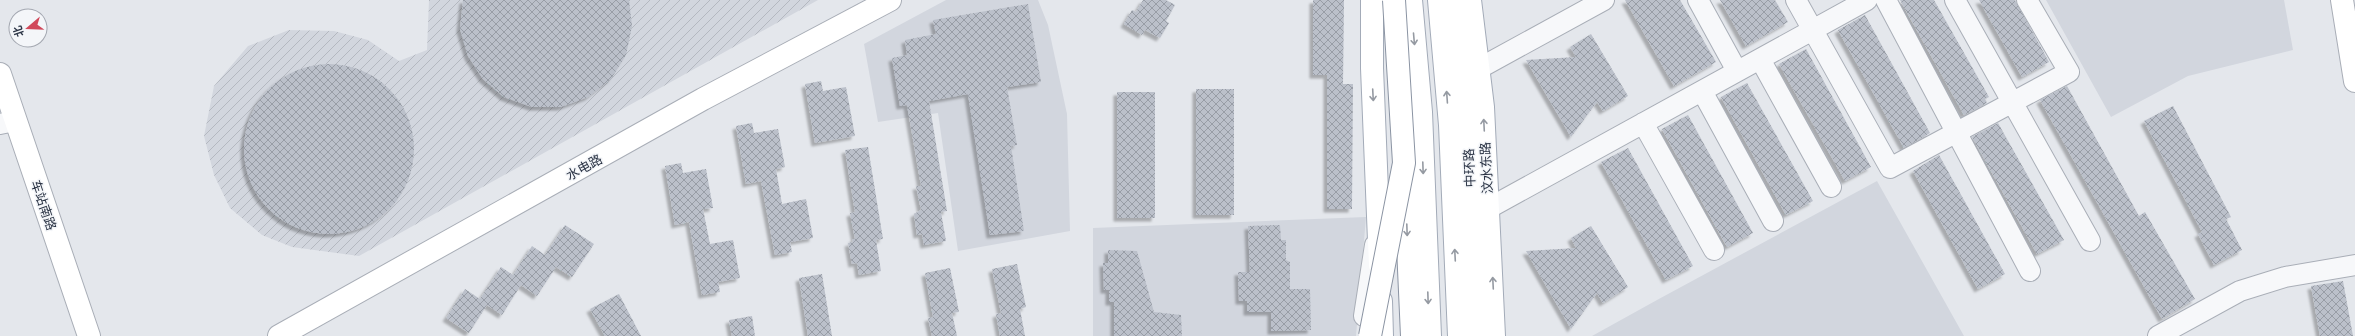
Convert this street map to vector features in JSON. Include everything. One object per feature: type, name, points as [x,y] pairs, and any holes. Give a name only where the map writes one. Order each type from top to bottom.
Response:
[{"type":"main road","name":"水电路","points":[[279,336],[703,99],[890,0]]},
{"type":"main road","points":[[1372,0],[1372,68],[1378,219],[1380,333]]},
{"type":"main road","points":[[1394,0],[1404,163],[1412,336]]},
{"type":"main road","points":[[1372,68],[1403,0]]},
{"type":"main road","points":[[1411,0],[1421,112],[1430,336]]},
{"type":"main road","points":[[1439,0],[1450,125],[1459,336]]},
{"type":"main road","name":"中环路","points":[[1458,0],[1468,148],[1475,336]]},
{"type":"main road","name":"汶水东路","points":[[1470,0],[1483,107],[1494,336]]},
{"type":"main road","points":[[2342,0],[2355,81]]},
{"type":"main road","name":"车站南路","points":[[0,74],[8,123],[89,336]]},
{"type":"main road","points":[[1380,333],[1404,163]]},
{"type":"main road","points":[[1489,336],[1494,314]]},
{"type":"street","points":[[1478,69],[1604,0]]},
{"type":"street","points":[[1698,0],[1738,71]]},
{"type":"street","points":[[1796,0],[1890,168],[2069,72],[2028,0]]},
{"type":"street","points":[[1489,208],[1867,0]]},
{"type":"street","points":[[1886,0],[2030,271]]},
{"type":"street","points":[[1955,0],[2090,241]]},
{"type":"street","points":[[1760,59],[1831,187]]},
{"type":"street","points":[[1702,91],[1773,221]]},
{"type":"street","points":[[1643,123],[1714,250]]},
{"type":"street","points":[[1362,336],[1378,219]]},
{"type":"street","points":[[2158,336],[2240,291],[2285,277],[2355,265]]},
{"type":"shaded area","points":[[429,0],[818,0],[359,256],[292,247],[262,235],[230,208],[214,175],[204,136],[214,86],[248,46],[289,30],[334,31],[368,40],[399,61],[427,50]]},
{"type":"shaded area","points":[[946,0],[1038,0],[1048,25],[1067,114],[1070,231],[958,251],[938,113],[878,122],[864,44]]},
{"type":"shaded area","points":[[2046,0],[2284,0],[2293,50],[2188,76],[2111,117]]},
{"type":"shaded area","points":[[1877,181],[1964,336],[1592,336],[1657,300]]},
{"type":"shaded area","points":[[1366,217],[1356,336],[1093,336],[1093,228]]},
{"type":"building","points":[[463,0],[629,0],[632,26],[626,55],[611,79],[588,97],[561,107],[532,107],[504,97],[483,79],[468,56],[460,29]]},
{"type":"building","points":[[1143,0],[1166,0],[1175,5],[1166,21],[1169,23],[1160,38],[1145,30],[1142,35],[1124,24],[1132,10],[1136,12]]},
{"type":"building","points":[[1313,0],[1344,0],[1343,84],[1353,84],[1352,209],[1327,209],[1327,75],[1313,75]]},
{"type":"building","points":[[1625,0],[1680,0],[1716,62],[1674,86]]},
{"type":"building","points":[[1720,0],[1775,0],[1788,22],[1746,46]]},
{"type":"building","points":[[1900,0],[1934,0],[1989,97],[1985,99],[1987,103],[1964,115]]},
{"type":"building","points":[[1979,0],[2015,0],[2049,62],[2022,77]]},
{"type":"building","points":[[1028,4],[1041,82],[1007,87],[1017,145],[1011,146],[1024,231],[990,235],[968,94],[929,101],[947,211],[941,212],[946,241],[924,245],[922,234],[917,235],[914,214],[921,210],[916,186],[921,186],[914,145],[907,105],[900,106],[892,58],[907,55],[905,40],[936,34],[933,20]]},
{"type":"building","points":[[1865,15],[1930,133],[1904,148],[1838,30]]},
{"type":"building","points":[[1591,34],[1628,96],[1603,111],[1597,102],[1571,137],[1526,60],[1576,57],[1570,47]]},
{"type":"building","points":[[1806,49],[1871,167],[1845,181],[1779,64]]},
{"type":"building","points":[[321,64],[337,64],[362,70],[383,83],[395,95],[408,116],[411,124],[414,149],[413,166],[408,182],[395,203],[383,215],[362,228],[354,231],[337,234],[321,234],[296,228],[275,215],[263,203],[250,182],[247,174],[244,157],[244,141],[250,116],[263,95],[275,83],[296,70],[304,67]]},
{"type":"building","points":[[821,81],[823,91],[846,87],[855,136],[815,143],[805,84]]},
{"type":"building","points":[[1747,83],[1813,201],[1786,215],[1721,97]]},
{"type":"building","points":[[2067,86],[2139,216],[2145,212],[2195,299],[2162,319],[2040,100]]},
{"type":"building","points":[[1196,89],[1234,89],[1234,215],[1196,215]]},
{"type":"building","points":[[1117,92],[1155,92],[1155,218],[1117,218]]},
{"type":"building","points":[[2173,106],[2231,217],[2226,219],[2242,250],[2214,265],[2198,234],[2202,232],[2144,121]]},
{"type":"building","points":[[1688,115],[1753,233],[1727,247],[1662,129]]},
{"type":"building","points":[[752,123],[754,133],[778,129],[785,167],[776,169],[782,204],[806,199],[813,238],[790,242],[792,252],[775,255],[761,181],[746,184],[736,126]]},
{"type":"building","points":[[1998,123],[2064,240],[2037,254],[1972,137]]},
{"type":"building","points":[[868,147],[883,239],[876,240],[881,271],[859,275],[857,263],[852,264],[848,243],[853,242],[852,239],[855,239],[850,213],[855,212],[845,150]]},
{"type":"building","points":[[1628,148],[1693,266],[1666,280],[1601,162]]},
{"type":"building","points":[[1939,155],[2005,274],[1978,289],[1913,171]]},
{"type":"building","points":[[681,163],[683,173],[706,169],[713,208],[703,209],[710,244],[733,240],[740,278],[718,282],[720,292],[702,295],[689,222],[675,225],[665,166]]},
{"type":"building","points":[[565,225],[594,244],[572,277],[556,267],[537,296],[521,285],[502,315],[487,305],[469,333],[446,318],[465,289],[480,299],[501,267],[513,275],[532,246],[545,255]]},
{"type":"building","points":[[1280,225],[1281,240],[1286,240],[1286,260],[1290,262],[1290,289],[1310,289],[1311,330],[1271,331],[1271,312],[1247,312],[1247,301],[1239,301],[1238,272],[1250,272],[1248,226]]},
{"type":"building","points":[[1591,226],[1628,287],[1603,303],[1597,293],[1571,329],[1526,251],[1576,248],[1571,238]]},
{"type":"building","points":[[1108,250],[1137,251],[1154,312],[1181,315],[1182,336],[1114,336],[1114,302],[1109,302],[1109,290],[1104,290],[1103,263],[1108,263]]},
{"type":"building","points":[[1017,264],[1026,307],[1020,309],[1025,336],[1000,336],[996,314],[1001,313],[992,269]]},
{"type":"building","points":[[950,268],[959,312],[952,313],[957,336],[932,336],[928,318],[933,317],[925,273]]},
{"type":"building","points":[[822,274],[832,336],[808,336],[799,278]]},
{"type":"building","points":[[2343,281],[2353,336],[2320,336],[2311,286]]},
{"type":"building","points":[[619,294],[641,336],[605,336],[590,309]]},
{"type":"building","points":[[752,316],[755,336],[732,336],[729,320]]}]
